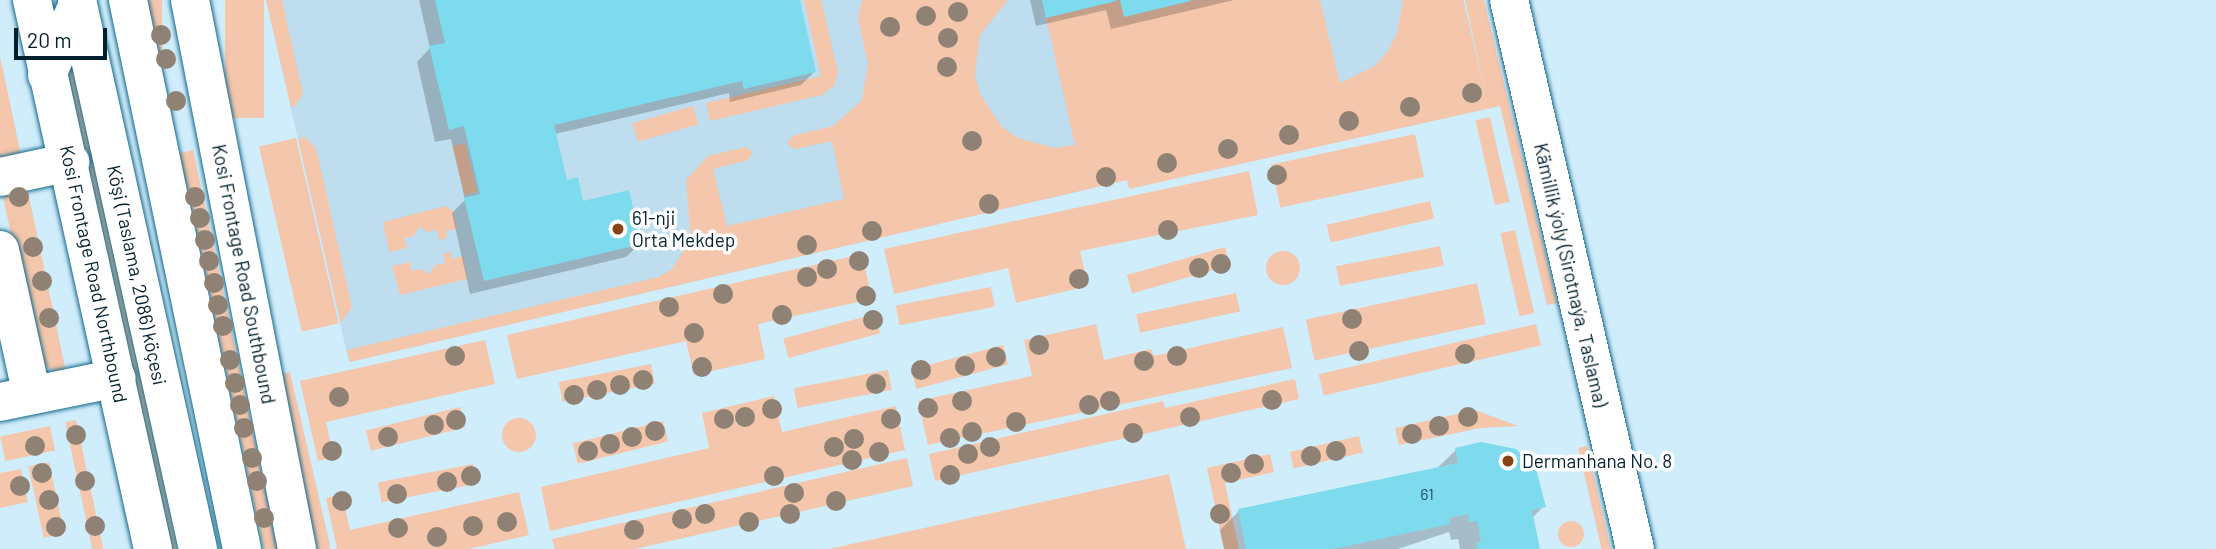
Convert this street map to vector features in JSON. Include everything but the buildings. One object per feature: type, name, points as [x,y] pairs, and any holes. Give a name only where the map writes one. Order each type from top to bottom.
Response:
[{"type":"street","name":"Kosi Frontage Road Northbound","points":[[32,0],[47,75],[70,162],[153,549]]},
{"type":"street","points":[[128,0],[242,549]]},
{"type":"street","name":"Kosi Frontage Road Southbound","points":[[190,0],[297,549]]},
{"type":"street","name":"Kämillik ýoly (Sirotnaýa, Taslama)","points":[[1509,0],[1636,549]]},
{"type":"street","points":[[47,75],[77,2]]},
{"type":"street","name":"Köşi (Taslama, 2086) köçesi","points":[[77,2],[198,549]]},
{"type":"street","points":[[0,177],[70,162]]},
{"type":"street","points":[[0,250],[16,399],[117,378]]},
{"type":"shaded area","points":[[147,0],[162,0],[162,139],[147,139]]},
{"type":"shaded area","points":[[225,0],[264,0],[264,118],[225,118]]},
{"type":"shaded area","name":"61-nji Orta Mekdep","points":[[266,0],[1464,0],[1486,96],[349,362]]},
{"type":"shaded area","points":[[266,0],[282,0],[303,94],[295,106],[291,107]]},
{"type":"shaded area","points":[[804,0],[821,0],[838,72],[834,86],[822,95],[710,121],[706,103],[821,76]]},
{"type":"shaded area","points":[[862,0],[1008,0],[980,35],[975,75],[980,94],[1001,126],[1018,138],[1055,148],[1075,145],[1046,18],[1120,0],[1125,17],[1195,0],[1320,0],[1340,83],[1375,66],[1388,51],[1397,33],[1403,0],[1463,0],[1486,96],[1465,0],[1484,0],[1557,303],[1547,305],[1500,106],[1129,189],[1127,180],[350,362],[347,350],[659,277],[672,269],[691,239],[686,180],[708,156],[745,147],[753,152],[748,160],[713,169],[727,226],[844,199],[832,141],[795,149],[787,144],[792,136],[833,126],[862,100],[868,64],[858,18]]},
{"type":"shaded area","points":[[0,56],[21,155],[0,159]]},
{"type":"shaded area","points":[[75,60],[177,549],[164,549],[69,81],[70,61]]},
{"type":"shaded area","points":[[693,106],[698,124],[638,142],[632,123]]},
{"type":"shaded area","points":[[1490,117],[1510,202],[1495,205],[1475,120]]},
{"type":"shaded area","points":[[1415,134],[1424,177],[1280,208],[1271,165]]},
{"type":"shaded area","points":[[305,137],[316,148],[352,307],[341,323],[298,139]]},
{"type":"shaded area","points":[[296,138],[339,323],[302,332],[259,147]]},
{"type":"shaded area","points":[[465,143],[477,192],[464,195],[452,146]]},
{"type":"shaded area","points":[[193,150],[278,549],[263,549],[179,153]]},
{"type":"shaded area","points":[[1249,171],[1258,215],[1080,251],[1088,286],[1016,303],[1008,268],[894,294],[884,249]]},
{"type":"shaded area","points":[[27,187],[66,372],[56,373],[38,360],[2,192]]},
{"type":"shaded area","points":[[1430,201],[1434,219],[1331,242],[1327,225]]},
{"type":"shaded area","points":[[446,206],[453,211],[457,229],[446,231],[447,238],[439,240],[437,230],[428,232],[419,227],[414,236],[404,238],[407,248],[389,252],[383,222]]},
{"type":"shaded area","points":[[1515,230],[1534,313],[1520,316],[1500,233]]},
{"type":"shaded area","points":[[1440,246],[1444,266],[1340,286],[1336,266]]},
{"type":"shaded area","points":[[1225,247],[1230,265],[1132,293],[1127,275]]},
{"type":"shaded area","points":[[1283,251],[1295,256],[1300,268],[1295,280],[1283,285],[1271,280],[1266,268],[1271,256]]},
{"type":"shaded area","points":[[450,252],[452,259],[463,256],[467,279],[400,295],[392,266],[410,262],[412,271],[421,269],[430,274],[435,265],[445,263],[443,254]]},
{"type":"shaded area","points":[[862,254],[872,299],[758,324],[765,359],[694,375],[686,341],[517,379],[507,335]]},
{"type":"shaded area","points":[[1477,283],[1486,324],[1315,360],[1306,319]]},
{"type":"shaded area","points":[[991,287],[995,307],[900,325],[896,306]]},
{"type":"shaded area","points":[[1236,293],[1240,312],[1140,333],[1136,314]]},
{"type":"shaded area","points":[[875,314],[880,333],[788,358],[783,339]]},
{"type":"shaded area","points":[[1096,324],[1104,360],[1151,349],[1154,356],[1283,327],[1292,368],[928,445],[918,401],[1032,376],[1024,340]]},
{"type":"shaded area","points":[[1536,324],[1541,345],[1324,396],[1319,374]]},
{"type":"shaded area","points":[[485,340],[495,384],[326,422],[334,457],[318,461],[300,381]]},
{"type":"shaded area","points":[[1003,345],[1008,364],[916,389],[911,370]]},
{"type":"shaded area","points":[[651,364],[655,384],[563,402],[559,382]]},
{"type":"shaded area","points":[[888,370],[892,390],[798,408],[794,388]]},
{"type":"shaded area","points":[[290,372],[331,548],[318,549],[277,375]]},
{"type":"shaded area","points":[[1295,379],[1299,399],[935,481],[929,454],[1163,401],[1165,408]]},
{"type":"shaded area","points":[[774,396],[782,432],[896,406],[905,450],[550,531],[541,487],[709,448],[702,413]]},
{"type":"shaded area","points":[[460,407],[465,427],[371,451],[366,430]]},
{"type":"shaded area","points":[[1475,410],[1518,426],[1480,428],[1399,445],[1395,428]]},
{"type":"shaded area","points":[[519,418],[531,423],[536,435],[531,447],[519,452],[507,447],[502,435],[507,423]]},
{"type":"shaded area","points":[[76,420],[103,549],[92,549],[65,422]]},
{"type":"shaded area","points":[[663,421],[668,441],[578,464],[573,443]]},
{"type":"shaded area","points":[[50,426],[55,450],[5,461],[0,437]]},
{"type":"shaded area","points":[[1359,436],[1363,453],[1294,469],[1290,452]]},
{"type":"shaded area","points":[[1587,446],[1611,549],[1602,549],[1578,448]]},
{"type":"shaded area","points":[[1270,454],[1274,472],[1225,483],[1239,549],[1224,549],[1207,468]]},
{"type":"shaded area","points":[[907,458],[913,486],[635,549],[555,549],[552,539]]},
{"type":"shaded area","points":[[49,462],[64,533],[44,538],[28,466]]},
{"type":"shaded area","points":[[473,464],[477,484],[382,502],[378,483]]},
{"type":"shaded area","points":[[21,469],[28,502],[0,508],[0,473]]},
{"type":"shaded area","points":[[1169,474],[1186,549],[829,549]]},
{"type":"shaded area","points":[[519,492],[529,535],[469,549],[337,549],[326,498],[342,494],[350,530]]},
{"type":"shaded area","points":[[1571,521],[1580,525],[1584,534],[1580,543],[1571,547],[1562,543],[1558,534],[1562,525]]},
{"type":"place","name":"61-nji Orta Mekdep","points":[[618,229]]},
{"type":"place","name":"Dermanhana No. 8","points":[[1508,461]]}]
